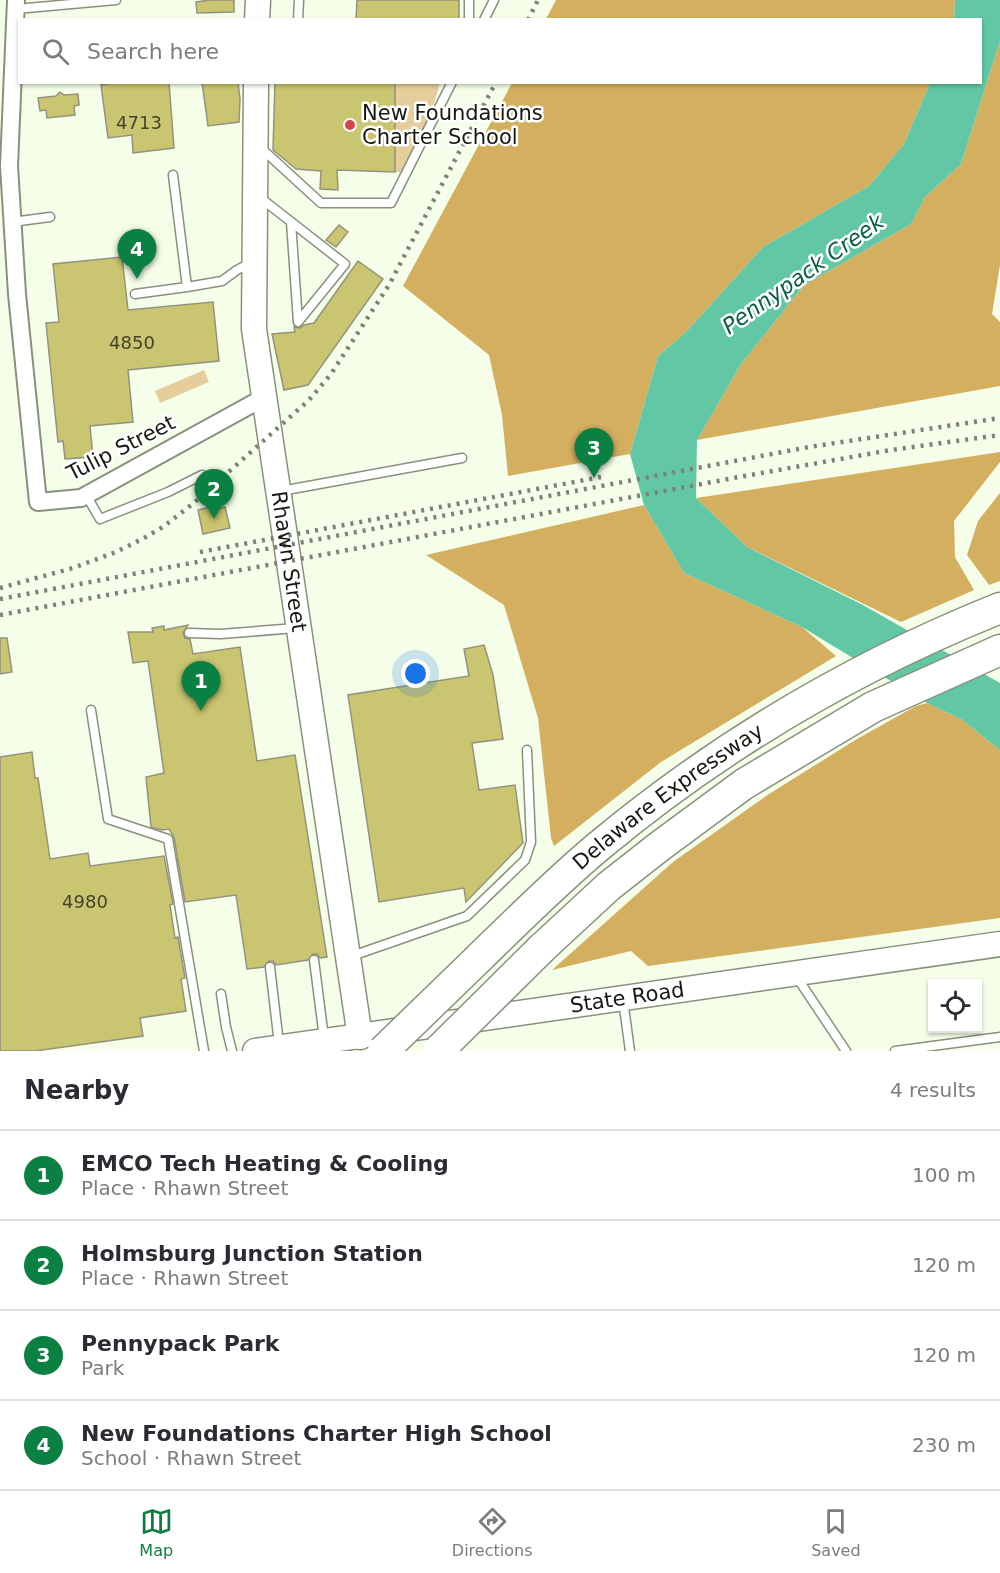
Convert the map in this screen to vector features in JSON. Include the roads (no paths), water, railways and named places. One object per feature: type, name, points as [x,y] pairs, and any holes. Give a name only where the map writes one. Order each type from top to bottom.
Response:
[{"type":"highway","name":"Delaware Expressway","points":[[371,1044],[479,958],[560,880],[633,818],[726,750],[852,675],[958,625],[1000,608]]},
{"type":"highway","name":"Delaware Expressway","points":[[438,1051],[542,948],[609,886],[744,784],[873,707],[1000,650]]},
{"type":"main road","points":[[257,18],[258,0]]},
{"type":"main road","name":"Rhawn Street","points":[[256,84],[254,329],[349,957],[371,1044]]},
{"type":"main road","name":"State Road","points":[[255,1051],[324,1042],[371,1044],[623,999],[1000,944]]},
{"type":"street","points":[[8,295],[12,222],[9,166],[16,68],[16,4]]},
{"type":"street","name":"Tulip Street","points":[[8,295],[33,454],[38,502],[81,498],[263,398]]},
{"type":"lane","points":[[16,4],[116,0]]},
{"type":"lane","points":[[298,0],[298,18]]},
{"type":"lane","points":[[469,0],[469,18]]},
{"type":"lane","points":[[485,18],[494,0]]},
{"type":"lane","points":[[256,143],[321,203],[391,203],[451,84]]},
{"type":"lane","points":[[173,175],[187,287]]},
{"type":"lane","points":[[255,194],[291,222],[345,264],[298,322],[291,222]]},
{"type":"lane","points":[[12,222],[50,217]]},
{"type":"lane","points":[[135,294],[222,281],[254,261]]},
{"type":"lane","points":[[277,491],[462,458]]},
{"type":"lane","points":[[86,495],[100,519],[168,492],[202,475]]},
{"type":"lane","points":[[189,633],[221,634],[299,627]]},
{"type":"lane","points":[[92,710],[108,819],[168,839],[204,1051]]},
{"type":"lane","points":[[349,957],[467,916],[525,860],[531,842],[527,750]]},
{"type":"lane","points":[[314,960],[324,1042]]},
{"type":"lane","points":[[270,967],[279,1048]]},
{"type":"lane","points":[[795,974],[846,1051]]},
{"type":"lane","points":[[221,994],[232,1051]]},
{"type":"lane","points":[[623,999],[630,1051]]},
{"type":"lane","points":[[895,1051],[1000,1037]]},
{"type":"water","name":"Pennypack Creek","points":[[955,0],[1000,0],[1000,41],[961,164],[925,197],[911,224],[804,285],[741,364],[697,440],[696,498],[747,547],[863,605],[1000,683],[1000,750],[961,719],[927,703],[802,627],[684,573],[644,505],[630,454],[658,356],[686,332],[763,247],[869,186],[904,144],[930,84],[982,84],[982,18],[954,18]]},
{"type":"railway","points":[[529,18],[538,0]]},
{"type":"railway","points":[[0,588],[73,568],[116,552],[163,527],[195,502],[309,400],[331,374],[389,285],[495,84]]},
{"type":"railway","points":[[0,599],[809,447],[1000,418]]},
{"type":"railway","points":[[0,615],[739,477],[891,450],[1000,435]]},
{"type":"railway","points":[[200,552],[601,477]]},
{"type":"place","name":"New Foundations Charter School","points":[[350,125]]},
{"type":"place","name":"New Foundations Charter High School","points":[[137,279]]},
{"type":"place","name":"Pennypack Park","points":[[594,478]]},
{"type":"place","name":"Holmsburg Junction Station","points":[[214,519]]},
{"type":"place","name":"EMCO Tech Heating & Cooling","points":[[201,711]]}]
